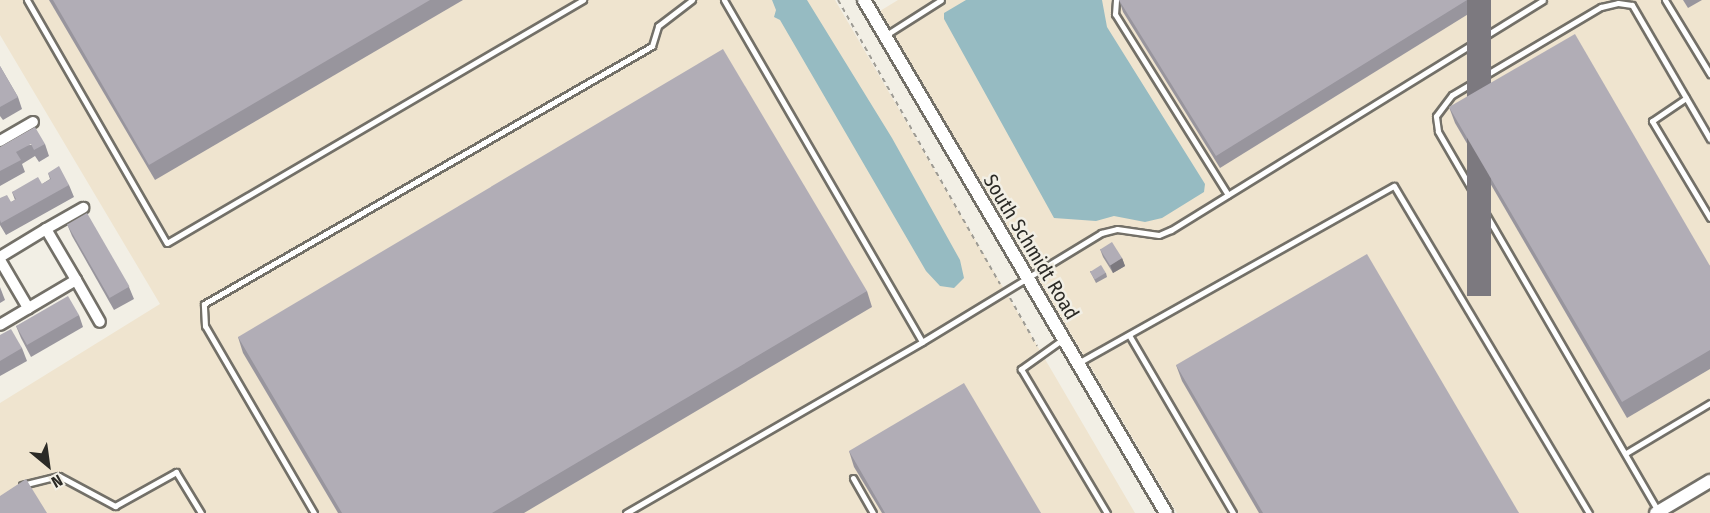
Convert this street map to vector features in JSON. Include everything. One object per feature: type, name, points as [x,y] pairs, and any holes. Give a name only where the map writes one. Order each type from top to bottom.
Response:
[{"type":"street","name":"South Schmidt Road","points":[[864,0],[1166,513]]},
{"type":"street","points":[[0,141],[33,122]]},
{"type":"street","points":[[28,308],[0,258],[83,208]]},
{"type":"street","points":[[46,230],[100,322]]},
{"type":"street","points":[[0,326],[76,280]]},
{"type":"street","points":[[1657,512],[1710,481]]},
{"type":"lane","points":[[27,0],[167,243],[583,0]]},
{"type":"lane","points":[[314,513],[205,326],[204,304],[652,46],[658,26],[682,3],[692,0]]},
{"type":"lane","points":[[724,0],[922,342]]},
{"type":"lane","points":[[884,35],[941,0]]},
{"type":"lane","points":[[1116,0],[1116,14],[1120,22],[1227,195]]},
{"type":"lane","points":[[626,513],[1006,293],[1101,233],[1117,229],[1159,234],[1227,195],[1543,0]]},
{"type":"lane","points":[[1665,0],[1710,74]]},
{"type":"lane","points":[[1657,512],[1626,453],[1438,131],[1436,116],[1452,95],[1601,7],[1618,3],[1632,5],[1710,139]]},
{"type":"lane","points":[[1686,98],[1652,121],[1710,218]]},
{"type":"lane","points":[[1078,363],[1395,186],[1589,513]]},
{"type":"lane","points":[[1129,335],[1233,513]]},
{"type":"lane","points":[[1063,339],[1021,369],[1107,513]]},
{"type":"lane","points":[[1626,453],[1710,403]]},
{"type":"lane","points":[[18,488],[28,481],[59,476],[115,506],[176,472],[201,513]]},
{"type":"lane","points":[[853,478],[873,513]]},
{"type":"path","points":[[838,0],[1038,347]]},
{"type":"shaded area","points":[[0,0],[835,0],[1135,513],[0,513],[0,403],[160,304],[0,35]]},
{"type":"shaded area","points":[[898,0],[1710,0],[1710,513],[1177,513],[880,11]]},
{"type":"water","points":[[772,0],[807,0],[892,138],[960,260],[964,278],[954,288],[940,286],[926,271],[780,20],[774,17],[776,10]]},
{"type":"water","points":[[966,0],[1102,0],[1107,27],[1205,184],[1204,192],[1162,218],[1145,222],[1114,216],[1096,221],[1054,218],[944,19],[944,13]]},
{"type":"building","points":[[53,0],[430,0],[149,165]]},
{"type":"building","points":[[1119,0],[1467,0],[1216,156]]},
{"type":"building","points":[[1575,34],[1710,266],[1710,350],[1622,402],[1449,107]]},
{"type":"building","points":[[723,49],[867,291],[492,513],[342,513],[238,337]]},
{"type":"building","points":[[0,66],[18,97],[0,107]]},
{"type":"building","points":[[35,127],[45,144],[34,150],[31,144],[16,152],[21,160],[0,171],[0,147]]},
{"type":"building","points":[[59,166],[69,185],[1,223],[0,198],[7,195],[11,202],[16,199],[12,192],[38,177],[42,184],[51,179],[48,173]]},
{"type":"building","points":[[87,213],[130,287],[110,298],[67,224]]},
{"type":"building","points":[[1112,242],[1122,258],[1110,266],[1100,249]]},
{"type":"building","points":[[1367,254],[1519,513],[1263,513],[1176,365]]},
{"type":"building","points":[[1101,265],[1106,273],[1095,280],[1090,272]]},
{"type":"building","points":[[68,296],[79,315],[27,345],[16,326]]},
{"type":"building","points":[[11,329],[22,348],[0,361],[0,335]]},
{"type":"building","points":[[964,383],[1041,513],[885,513],[849,451]]},
{"type":"building","points":[[26,479],[47,513],[0,513],[0,496]]}]
